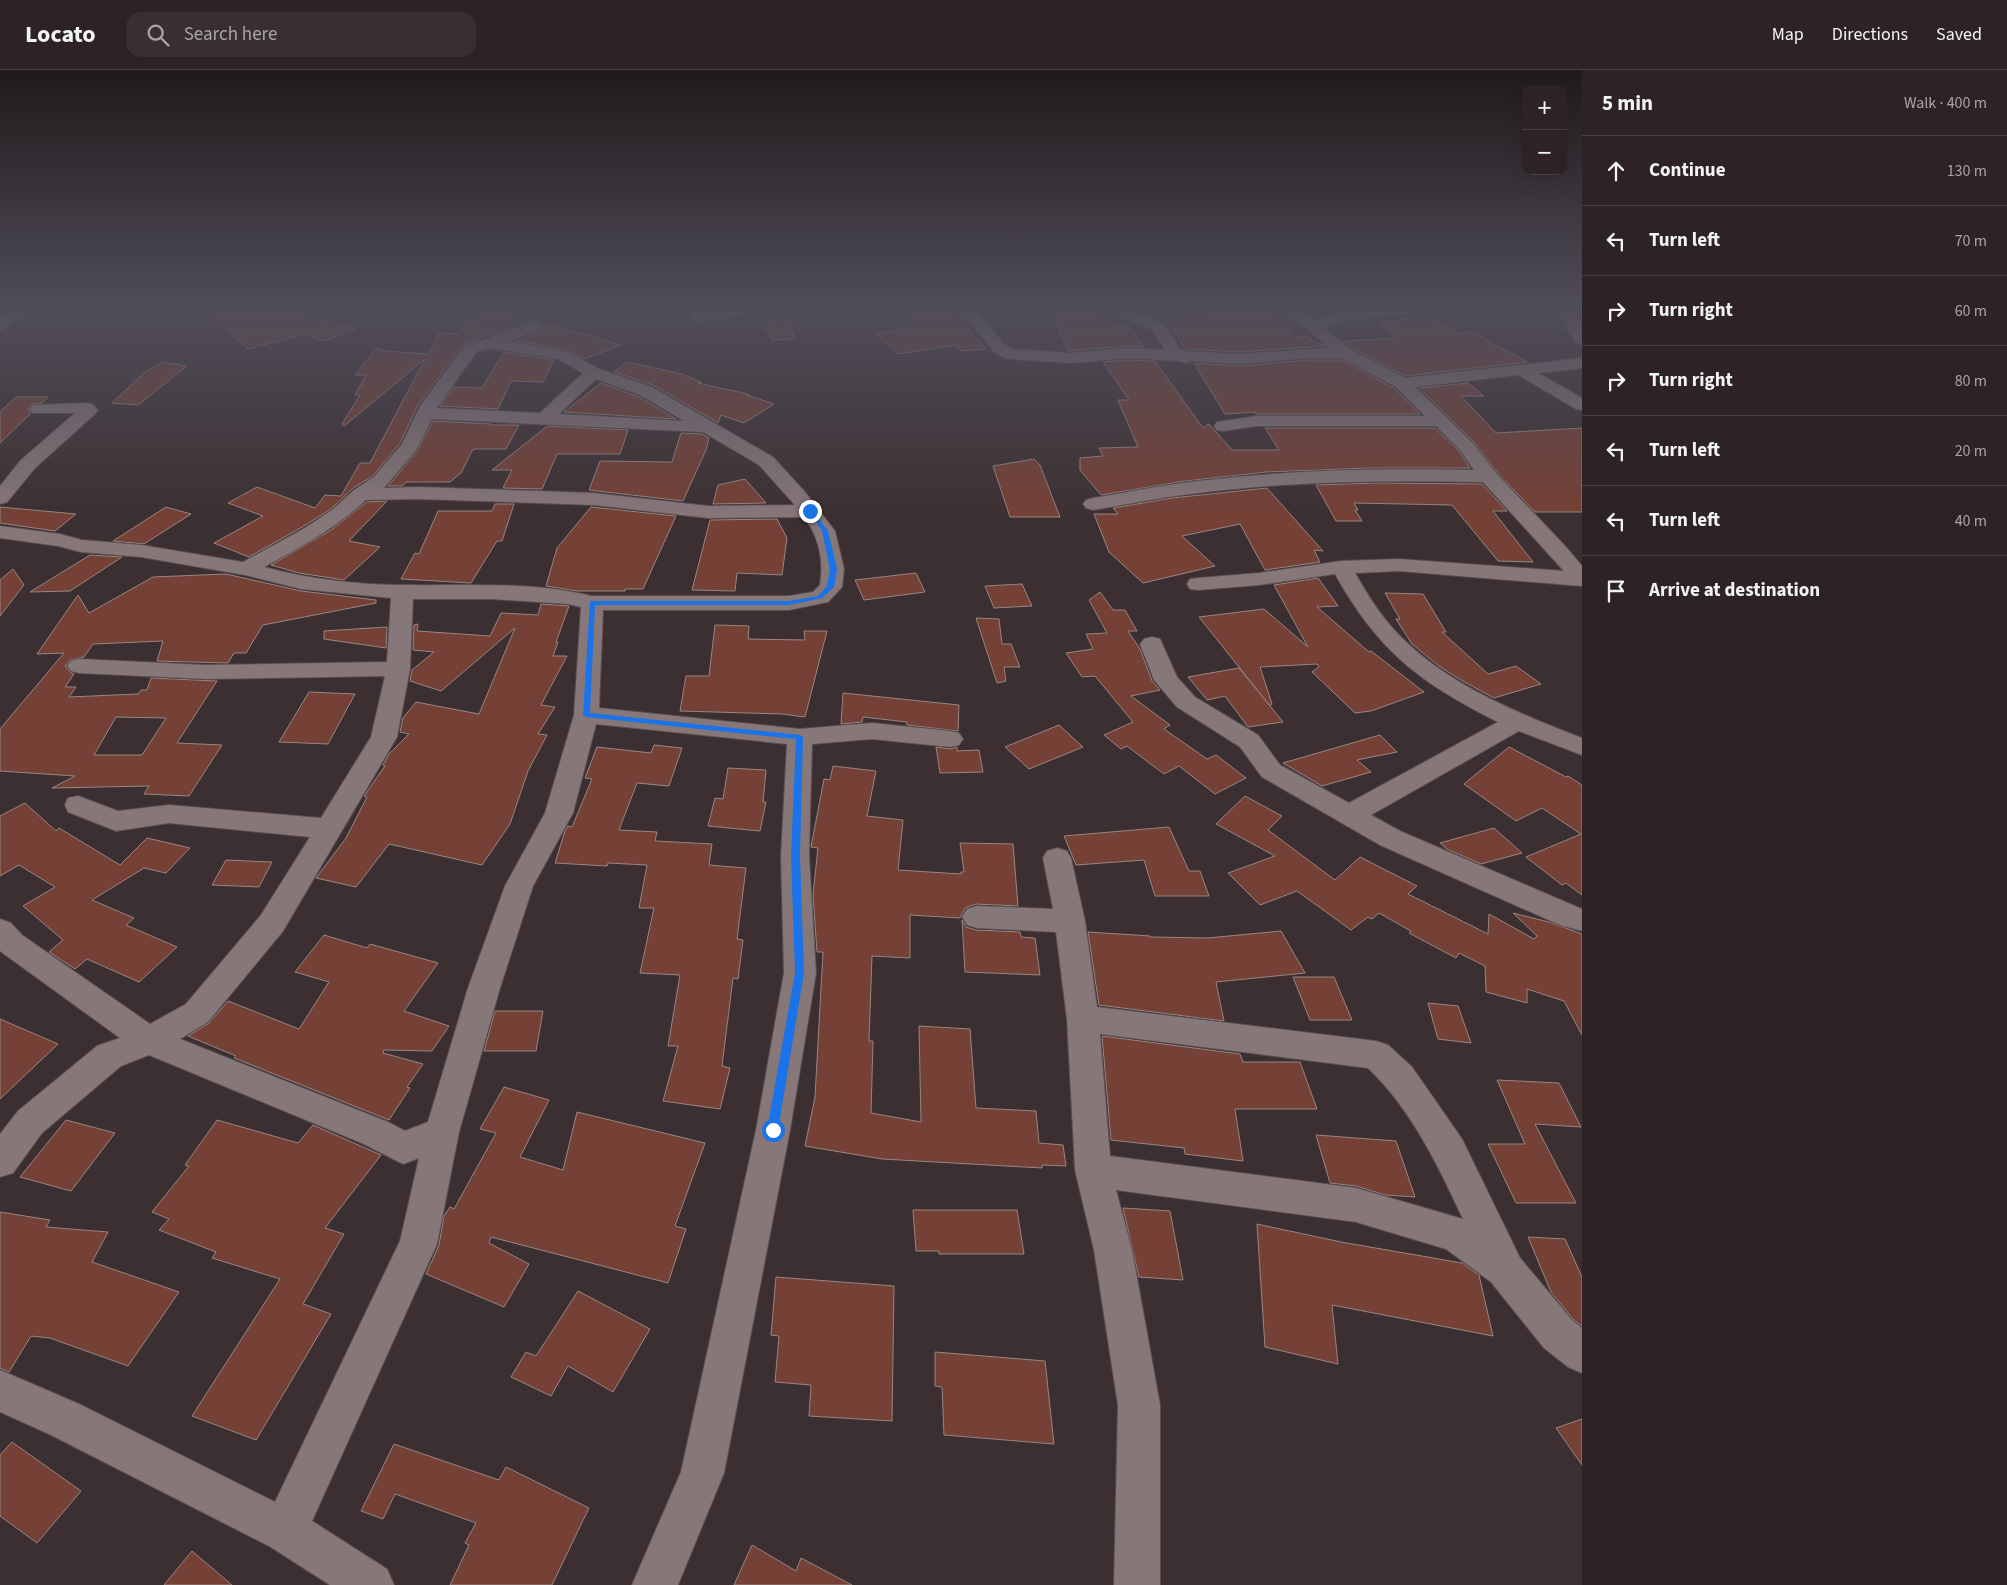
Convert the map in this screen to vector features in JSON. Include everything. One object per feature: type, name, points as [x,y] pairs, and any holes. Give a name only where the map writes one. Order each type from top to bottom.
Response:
[{"type":"street","points":[[246,569],[312,532],[339,514],[360,494],[381,481],[410,446],[425,413],[451,377]]},
{"type":"street","points":[[544,418],[588,377]]},
{"type":"street","points":[[0,532],[60,540],[82,546],[141,551],[246,569],[301,582],[402,592],[491,592],[559,596],[592,603],[789,603],[820,597],[830,587],[833,569],[825,531],[766,461],[646,391],[606,377]]},
{"type":"street","points":[[1390,377],[1402,383],[1467,448],[1488,476],[1559,551],[1582,580]]},
{"type":"street","points":[[1402,383],[1455,377]]},
{"type":"street","points":[[1533,377],[1582,405]]},
{"type":"street","points":[[0,498],[28,464],[89,410],[39,409]]},
{"type":"street","points":[[425,413],[706,427]]},
{"type":"street","points":[[1223,426],[1257,421],[1439,421]]},
{"type":"street","points":[[1093,504],[1212,485],[1302,477],[1488,476]]},
{"type":"street","points":[[360,494],[419,493],[594,499],[708,512],[810,511]]},
{"type":"street","points":[[1198,584],[1259,579],[1341,568],[1399,564],[1582,580]]},
{"type":"street","points":[[1341,568],[1362,604],[1396,644],[1432,674],[1480,705],[1582,747]]},
{"type":"street","points":[[0,1161],[30,1122],[109,1056],[149,1041],[196,1013],[272,923],[384,737],[398,669],[402,592]]},
{"type":"street","points":[[285,1530],[418,1244],[442,1132],[484,988],[519,886],[558,814],[586,715],[592,603]]},
{"type":"street","points":[[1152,644],[1166,680],[1186,702],[1249,742],[1271,771],[1390,838],[1570,917],[1582,920]]},
{"type":"street","points":[[79,666],[206,672],[398,669]]},
{"type":"street","points":[[586,715],[800,737],[872,731],[950,739]]},
{"type":"street","points":[[1349,815],[1518,721]]},
{"type":"street","points":[[656,1585],[702,1473],[773,1130],[800,973],[796,856],[800,737]]},
{"type":"street","points":[[78,805],[116,821],[169,814],[330,829]]},
{"type":"street","points":[[1057,858],[1070,921],[1082,1019],[1093,1170],[1113,1250],[1139,1405],[1137,1585]]},
{"type":"street","points":[[976,916],[1070,921]]},
{"type":"street","points":[[0,931],[12,943],[149,1041],[376,1133],[402,1148],[442,1132]]},
{"type":"street","points":[[1082,1019],[1376,1055],[1400,1078],[1449,1150],[1505,1269],[1558,1334],[1582,1353]]},
{"type":"street","points":[[1093,1170],[1356,1205],[1456,1234],[1505,1269]]},
{"type":"street","points":[[0,1391],[64,1419],[285,1530],[370,1585]]},
{"type":"building","points":[[140,377],[174,377],[138,405],[112,403]]},
{"type":"building","points":[[365,377],[404,377],[344,426],[342,424],[360,395],[355,395]]},
{"type":"building","points":[[416,377],[439,377],[418,405],[400,443],[373,476],[353,488],[331,509],[249,557],[214,543],[263,516],[228,503],[257,487],[315,508],[325,495],[341,496],[360,463],[370,463]]},
{"type":"building","points":[[489,377],[546,377],[543,382],[511,381],[498,409],[440,406],[454,387],[482,388]]},
{"type":"building","points":[[628,377],[688,377],[701,382],[698,383],[748,394],[774,404],[744,423],[721,415],[718,423],[653,385]]},
{"type":"building","points":[[1113,377],[1166,377],[1203,428],[1209,424],[1232,450],[1279,450],[1265,428],[1435,428],[1460,452],[1470,468],[1370,468],[1266,472],[1185,481],[1101,495],[1080,470],[1080,458],[1103,456],[1099,448],[1138,447],[1118,400],[1129,400]]},
{"type":"building","points":[[1202,377],[1373,377],[1395,389],[1420,414],[1256,414],[1255,412],[1225,414]]},
{"type":"building","points":[[601,383],[639,397],[676,419],[564,412]]},
{"type":"building","points":[[1468,383],[1484,396],[1461,396],[1496,433],[1582,428],[1582,512],[1535,512],[1496,471],[1474,442],[1419,388]]},
{"type":"building","points":[[16,397],[48,397],[42,403],[32,404],[28,409],[31,413],[0,443],[0,412]]},
{"type":"building","points":[[433,421],[519,425],[506,449],[473,449],[461,473],[450,482],[406,482],[402,486],[388,486],[417,451]]},
{"type":"building","points":[[547,426],[628,430],[620,454],[557,454],[542,489],[503,488],[512,470],[492,470]]},
{"type":"building","points":[[681,433],[702,434],[709,438],[706,450],[683,501],[589,490],[600,461],[672,462]]},
{"type":"building","points":[[1034,459],[1040,465],[1060,517],[1010,517],[993,466]]},
{"type":"building","points":[[745,479],[766,503],[713,504],[718,485]]},
{"type":"building","points":[[1376,483],[1482,484],[1507,511],[1493,511],[1533,562],[1498,561],[1452,505],[1354,503],[1358,510],[1355,510],[1362,521],[1336,521],[1316,485]]},
{"type":"building","points":[[1267,488],[1323,551],[1314,550],[1320,562],[1265,570],[1240,524],[1182,536],[1215,566],[1143,583],[1109,552],[1094,514],[1118,514],[1113,508],[1172,498]]},
{"type":"building","points":[[387,501],[349,541],[380,547],[344,580],[299,573],[271,565],[331,530],[367,502]]},
{"type":"building","points":[[495,504],[514,504],[502,541],[497,541],[471,583],[401,579],[415,553],[419,554],[438,511],[492,511]]},
{"type":"building","points":[[0,507],[76,514],[55,531],[0,523]]},
{"type":"building","points":[[166,507],[191,514],[144,544],[113,541]]},
{"type":"building","points":[[591,507],[676,516],[643,589],[577,591],[546,586],[557,548]]},
{"type":"building","points":[[777,519],[787,538],[782,575],[737,573],[735,591],[692,590],[710,520]]},
{"type":"building","points":[[90,555],[122,557],[70,591],[30,592]]},
{"type":"building","points":[[13,569],[24,585],[0,616],[0,580]]},
{"type":"building","points":[[916,573],[925,592],[864,600],[855,580]]},
{"type":"building","points":[[226,574],[301,591],[376,600],[376,603],[263,625],[246,653],[234,653],[228,663],[157,661],[163,641],[93,644],[84,657],[70,660],[65,666],[74,674],[65,687],[76,687],[69,697],[138,694],[141,690],[147,690],[151,678],[217,681],[177,743],[222,745],[189,796],[144,794],[149,786],[52,788],[75,776],[0,771],[0,729],[64,653],[37,654],[78,595],[89,613],[153,577]],"holes":[[[116,717],[166,718],[142,755],[94,755]]]},
{"type":"building","points":[[1318,578],[1338,606],[1317,607],[1369,652],[1371,651],[1424,692],[1371,711],[1355,713],[1312,672],[1319,667],[1317,664],[1260,667],[1272,704],[1270,706],[1199,617],[1264,609],[1308,647],[1274,585]]},
{"type":"building","points":[[1022,584],[1032,606],[994,608],[985,586]]},
{"type":"building","points":[[1100,592],[1113,610],[1125,610],[1137,631],[1128,631],[1140,649],[1152,681],[1160,690],[1131,696],[1170,725],[1164,729],[1207,759],[1216,755],[1246,778],[1215,794],[1179,766],[1164,774],[1127,746],[1121,749],[1104,735],[1133,722],[1095,676],[1082,677],[1066,653],[1093,649],[1086,634],[1107,633],[1089,600]]},
{"type":"building","points":[[1385,593],[1423,594],[1446,632],[1442,632],[1488,674],[1516,666],[1541,684],[1494,698],[1461,680],[1439,666],[1412,644],[1396,619],[1400,619]]},
{"type":"building","points":[[541,604],[569,606],[553,656],[567,656],[541,705],[555,707],[538,734],[547,735],[528,771],[510,824],[482,865],[389,844],[356,887],[316,878],[346,838],[367,797],[364,796],[385,766],[383,765],[389,754],[409,734],[400,732],[403,718],[416,702],[479,714],[515,628],[441,691],[410,681],[412,670],[434,652],[413,650],[414,625],[418,624],[417,631],[490,636],[501,613],[538,615]]},
{"type":"building","points":[[976,618],[999,619],[1002,644],[1011,644],[1020,667],[1004,667],[1006,681],[997,683]]},
{"type":"building","points":[[715,625],[749,626],[748,639],[805,640],[804,631],[827,631],[805,717],[782,714],[680,711],[686,676],[709,676]]},
{"type":"building","points":[[387,627],[386,648],[324,639],[324,631]]},
{"type":"building","points":[[1239,668],[1283,722],[1248,727],[1225,696],[1207,700],[1188,677]]},
{"type":"building","points":[[309,692],[355,694],[328,744],[279,742]]},
{"type":"building","points":[[843,693],[959,705],[958,731],[863,717],[862,722],[841,724]]},
{"type":"building","points":[[1059,725],[1083,747],[1029,769],[1005,747]]},
{"type":"building","points":[[1380,735],[1397,752],[1357,760],[1371,772],[1322,786],[1283,763]]},
{"type":"building","points":[[654,745],[682,748],[669,786],[637,783],[619,830],[657,832],[655,841],[712,844],[709,865],[746,868],[737,939],[743,940],[738,979],[733,978],[722,1066],[730,1068],[720,1109],[663,1101],[678,1046],[668,1046],[680,975],[640,973],[654,908],[639,908],[647,865],[608,863],[607,866],[555,863],[565,831],[568,826],[572,827],[592,779],[585,778],[597,747],[651,753]]},
{"type":"building","points":[[936,747],[950,749],[957,747],[957,751],[979,750],[983,772],[940,773]]},
{"type":"building","points":[[1509,747],[1566,777],[1568,776],[1582,785],[1582,895],[1566,883],[1562,885],[1526,857],[1581,834],[1542,808],[1516,821],[1464,784]]},
{"type":"building","points":[[833,766],[876,771],[867,816],[903,820],[898,870],[961,874],[961,872],[964,872],[960,843],[1013,844],[1018,906],[976,904],[965,908],[960,918],[910,915],[910,958],[872,956],[869,1041],[873,1041],[871,1113],[921,1122],[919,1026],[970,1029],[976,1108],[1036,1111],[1039,1143],[1063,1145],[1066,1166],[1042,1165],[1042,1168],[882,1159],[805,1146],[815,1097],[823,952],[817,952],[813,895],[818,848],[811,847],[824,779],[830,780]]},
{"type":"building","points":[[728,768],[766,770],[763,802],[766,802],[760,831],[708,826],[715,798],[723,799]]},
{"type":"building","points":[[1245,796],[1282,816],[1268,830],[1335,880],[1360,857],[1417,886],[1408,894],[1488,934],[1489,914],[1534,939],[1537,936],[1513,913],[1549,922],[1582,934],[1582,1035],[1564,1001],[1527,989],[1527,1003],[1486,992],[1485,966],[1459,953],[1456,958],[1409,933],[1411,931],[1379,913],[1372,919],[1368,917],[1351,930],[1297,891],[1260,905],[1228,873],[1275,856],[1216,824]]},
{"type":"building","points":[[25,803],[56,831],[59,828],[120,865],[147,838],[190,848],[166,873],[144,868],[92,900],[134,918],[126,925],[177,947],[139,982],[87,959],[75,969],[49,952],[63,940],[23,906],[55,887],[19,865],[0,876],[0,816]]},
{"type":"building","points":[[1169,827],[1189,871],[1200,871],[1209,896],[1155,896],[1144,860],[1076,865],[1064,836]]},
{"type":"building","points":[[1494,828],[1522,853],[1481,864],[1447,849],[1440,843]]},
{"type":"building","points":[[226,860],[272,862],[259,887],[212,885]]},
{"type":"building","points":[[962,920],[966,927],[976,930],[1020,932],[1021,937],[1035,938],[1040,975],[965,972]]},
{"type":"building","points":[[1281,931],[1305,973],[1216,982],[1224,1021],[1099,1005],[1088,932],[1150,937],[1208,938]]},
{"type":"building","points":[[324,935],[367,948],[370,944],[438,963],[404,1011],[449,1026],[432,1051],[384,1050],[383,1053],[423,1064],[407,1087],[410,1088],[389,1120],[234,1058],[236,1056],[188,1036],[209,1023],[228,1001],[299,1029],[329,982],[295,972]]},
{"type":"building","points":[[1293,977],[1334,977],[1352,1020],[1310,1020]]},
{"type":"building","points":[[1428,1003],[1458,1006],[1471,1043],[1438,1039]]},
{"type":"building","points":[[495,1011],[543,1011],[536,1051],[484,1051]]},
{"type":"building","points":[[0,1019],[58,1044],[0,1099]]},
{"type":"building","points":[[1102,1036],[1240,1054],[1243,1062],[1300,1062],[1317,1109],[1235,1109],[1243,1161],[1185,1154],[1184,1148],[1111,1140]]},
{"type":"building","points":[[1497,1080],[1559,1083],[1581,1127],[1535,1124],[1576,1203],[1516,1203],[1488,1144],[1525,1144]]},
{"type":"building","points":[[504,1087],[549,1100],[520,1157],[563,1170],[577,1112],[705,1143],[675,1226],[686,1229],[668,1283],[491,1237],[489,1243],[529,1264],[504,1307],[426,1274],[439,1245],[444,1216],[450,1207],[454,1209],[496,1133],[480,1129]]},
{"type":"building","points":[[66,1120],[115,1133],[71,1191],[20,1177]]},
{"type":"building","points":[[217,1120],[298,1143],[313,1125],[381,1155],[325,1228],[344,1234],[303,1304],[331,1314],[256,1440],[192,1416],[280,1279],[212,1258],[216,1252],[159,1230],[169,1219],[152,1212],[189,1166],[185,1165]]},
{"type":"building","points":[[1316,1135],[1396,1141],[1415,1197],[1385,1195],[1356,1186],[1330,1183]]},
{"type":"building","points":[[1123,1208],[1170,1211],[1183,1280],[1139,1277]]},
{"type":"building","points":[[913,1210],[1017,1210],[1024,1254],[939,1254],[939,1251],[916,1251]]},
{"type":"building","points":[[0,1212],[50,1220],[46,1227],[108,1232],[92,1262],[179,1292],[128,1366],[50,1338],[31,1336],[9,1372],[0,1368]]},
{"type":"building","points":[[1257,1224],[1341,1242],[1462,1263],[1479,1275],[1493,1336],[1332,1305],[1338,1364],[1265,1347]]},
{"type":"building","points":[[1528,1237],[1565,1239],[1582,1277],[1582,1326],[1573,1319],[1551,1292]]},
{"type":"building","points":[[776,1277],[894,1286],[892,1421],[809,1416],[811,1385],[775,1382],[779,1336],[771,1335]]},
{"type":"building","points":[[578,1291],[650,1329],[613,1392],[568,1366],[551,1396],[511,1377],[526,1352],[536,1356]]},
{"type":"building","points":[[935,1352],[1045,1361],[1054,1444],[944,1435],[942,1387],[935,1386]]},
{"type":"building","points":[[1582,1419],[1582,1465],[1556,1428]]},
{"type":"building","points":[[12,1442],[81,1491],[37,1543],[0,1516],[0,1455]]},
{"type":"building","points":[[394,1444],[499,1480],[506,1467],[589,1508],[552,1585],[450,1585],[469,1545],[465,1543],[476,1523],[395,1494],[383,1519],[361,1511]]},
{"type":"building","points":[[752,1545],[796,1571],[801,1558],[852,1585],[734,1585]]},
{"type":"building","points":[[192,1551],[232,1585],[164,1585]]},
{"type":"route","points":[[773,1130],[800,973],[796,856],[800,737],[586,715],[592,603],[789,603],[820,597],[830,587],[833,569],[825,531],[810,511]]}]
